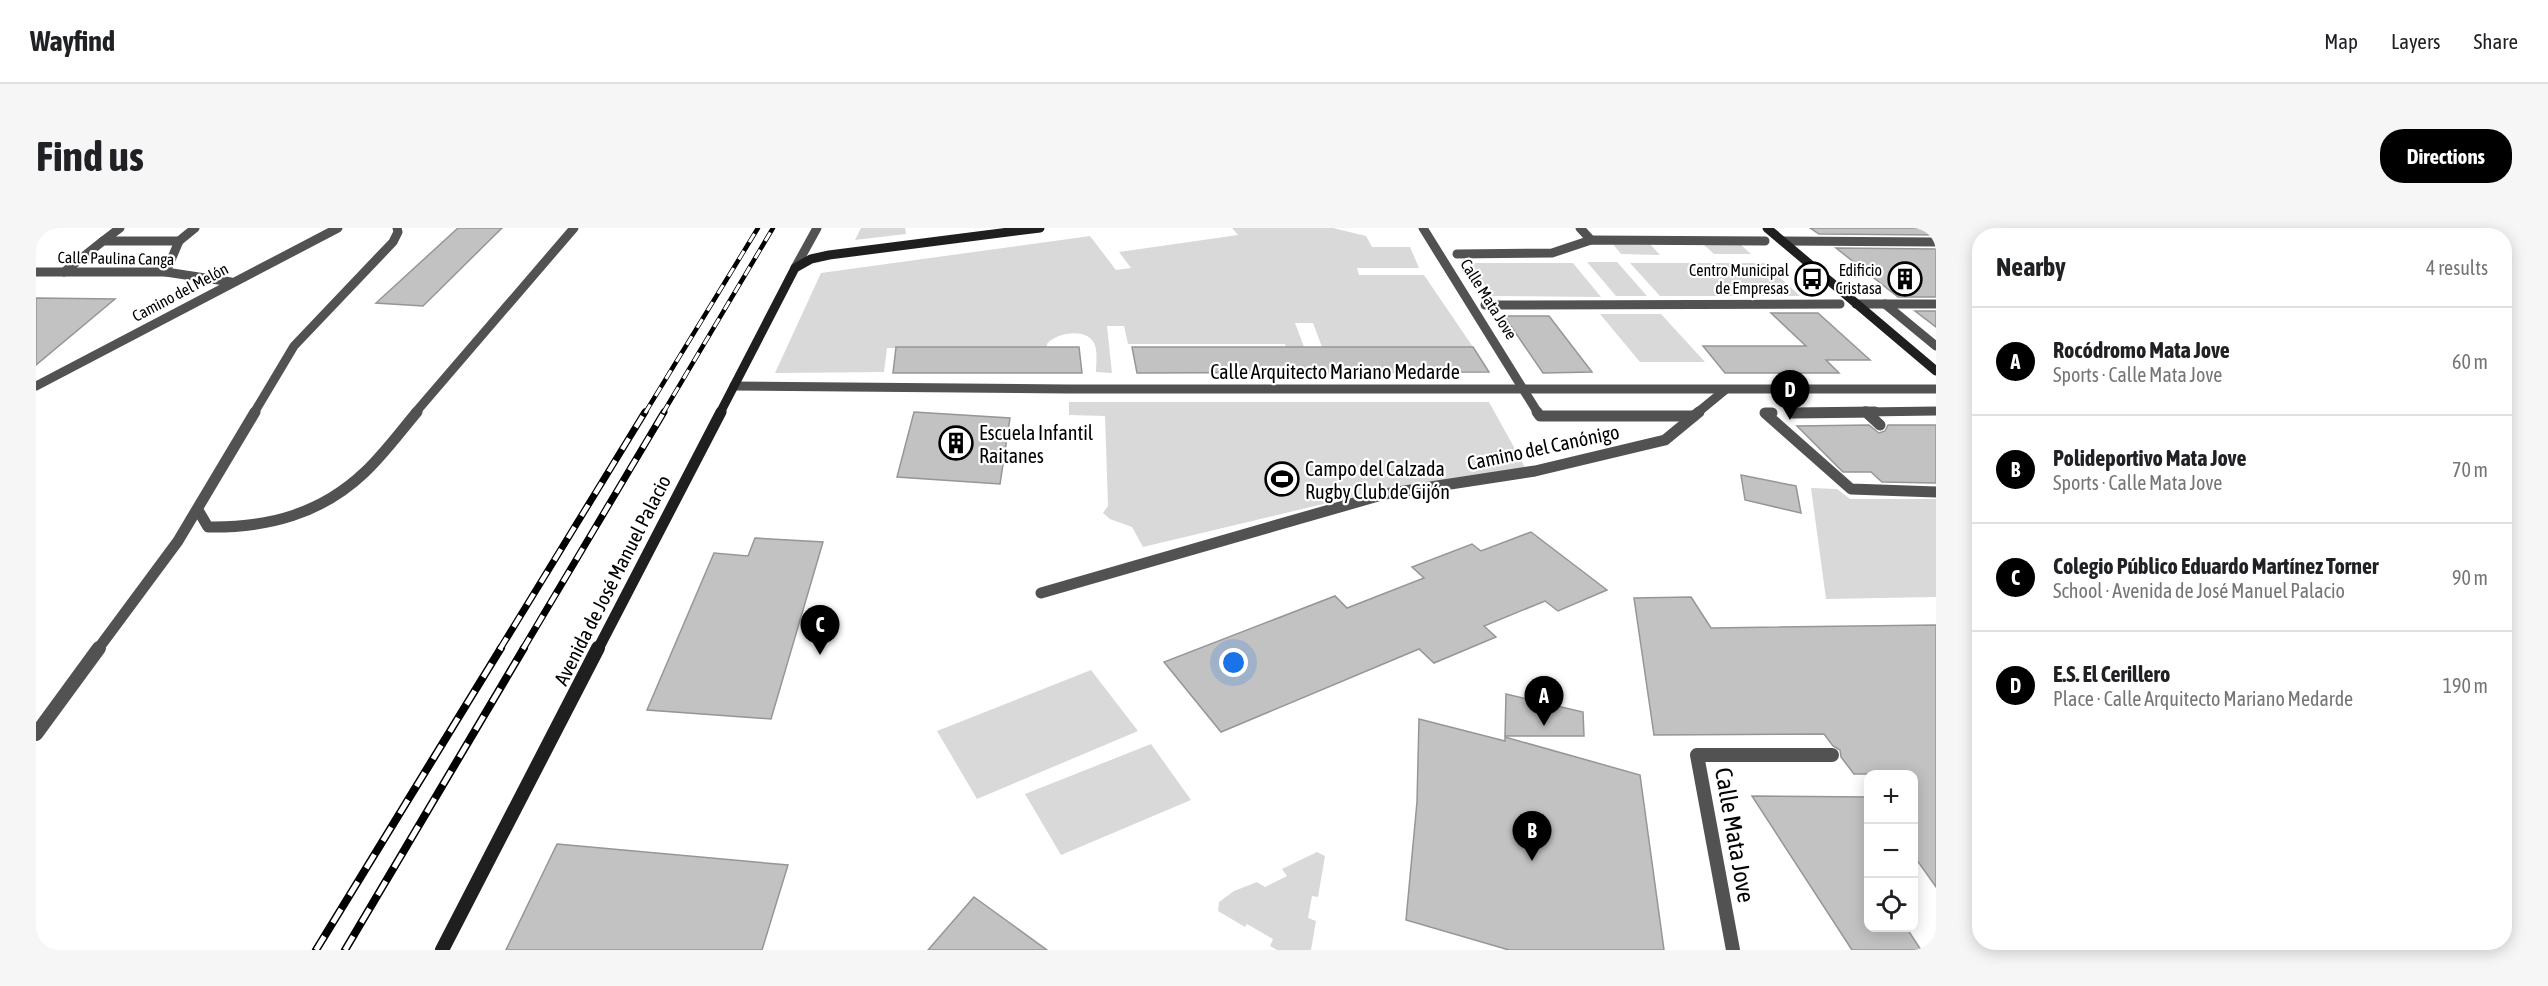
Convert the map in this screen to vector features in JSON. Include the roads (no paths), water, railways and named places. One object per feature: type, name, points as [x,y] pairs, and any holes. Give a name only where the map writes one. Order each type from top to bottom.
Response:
[{"type":"street","points":[[64,272],[120,228]]},
{"type":"street","points":[[166,272],[179,241],[195,228]]},
{"type":"street","name":"Camino del Melón","points":[[36,386],[231,282],[339,228]]},
{"type":"street","points":[[36,734],[178,541],[294,346],[368,266],[393,243],[398,232],[397,228]]},
{"type":"street","points":[[198,510],[208,527],[238,528],[276,523],[316,509],[349,487],[366,471],[574,228]]},
{"type":"street","name":"Avenida de José Manuel Palacio","points":[[442,950],[817,228]]},
{"type":"street","points":[[795,268],[811,259],[829,255],[1040,228]]},
{"type":"street","name":"Calle Mata Jove","points":[[1423,228],[1540,416],[1694,416]]},
{"type":"street","points":[[1580,228],[1591,240]]},
{"type":"street","points":[[1767,228],[1936,372]]},
{"type":"street","points":[[1457,254],[1552,253],[1591,240],[1766,241]]},
{"type":"street","points":[[103,241],[179,241]]},
{"type":"street","points":[[1783,241],[1936,242]]},
{"type":"street","name":"Calle Paulina Canga","points":[[36,272],[166,272],[231,282]]},
{"type":"street","points":[[1485,305],[1840,304]]},
{"type":"street","points":[[1856,304],[1936,304]]},
{"type":"street","points":[[1885,304],[1936,346]]},
{"type":"street","name":"Calle Arquitecto Mariano Medarde","points":[[734,386],[1725,390],[1936,388]]},
{"type":"street","name":"Camino del Canónigo","points":[[1041,593],[1385,494],[1535,471],[1665,440],[1725,390]]},
{"type":"street","points":[[1865,411],[1880,425]]},
{"type":"street","points":[[1793,412],[1934,413]]},
{"type":"street","points":[[1772,413],[1765,413],[1851,489],[1936,492]]},
{"type":"street","name":"Calle Mata Jove","points":[[1733,950],[1697,755],[1832,755]]},
{"type":"railway","points":[[645,413],[758,228]]},
{"type":"railway","points":[[663,413],[773,228]]},
{"type":"railway","points":[[500,649],[645,412]]},
{"type":"railway","points":[[523,649],[664,412]]},
{"type":"railway","points":[[316,950],[501,648]]},
{"type":"railway","points":[[345,950],[524,648]]},
{"type":"place","name":"Centro Municipal de Empresas","points":[[1812,279]]},
{"type":"place","name":"Edificio Cristasa","points":[[1905,279]]},
{"type":"place","name":"E.S. El Cerillero","points":[[1790,420]]},
{"type":"place","name":"Escuela Infantil Raitanes","points":[[956,443]]},
{"type":"place","name":"Campo del Calzada Rugby Club de Gijón","points":[[1282,479]]},
{"type":"place","name":"Colegio Público Eduardo Martínez Torner","points":[[820,655]]},
{"type":"place","name":"Rocódromo Mata Jove","points":[[1544,726]]},
{"type":"place","name":"Polideportivo Mata Jove","points":[[1532,861]]}]
